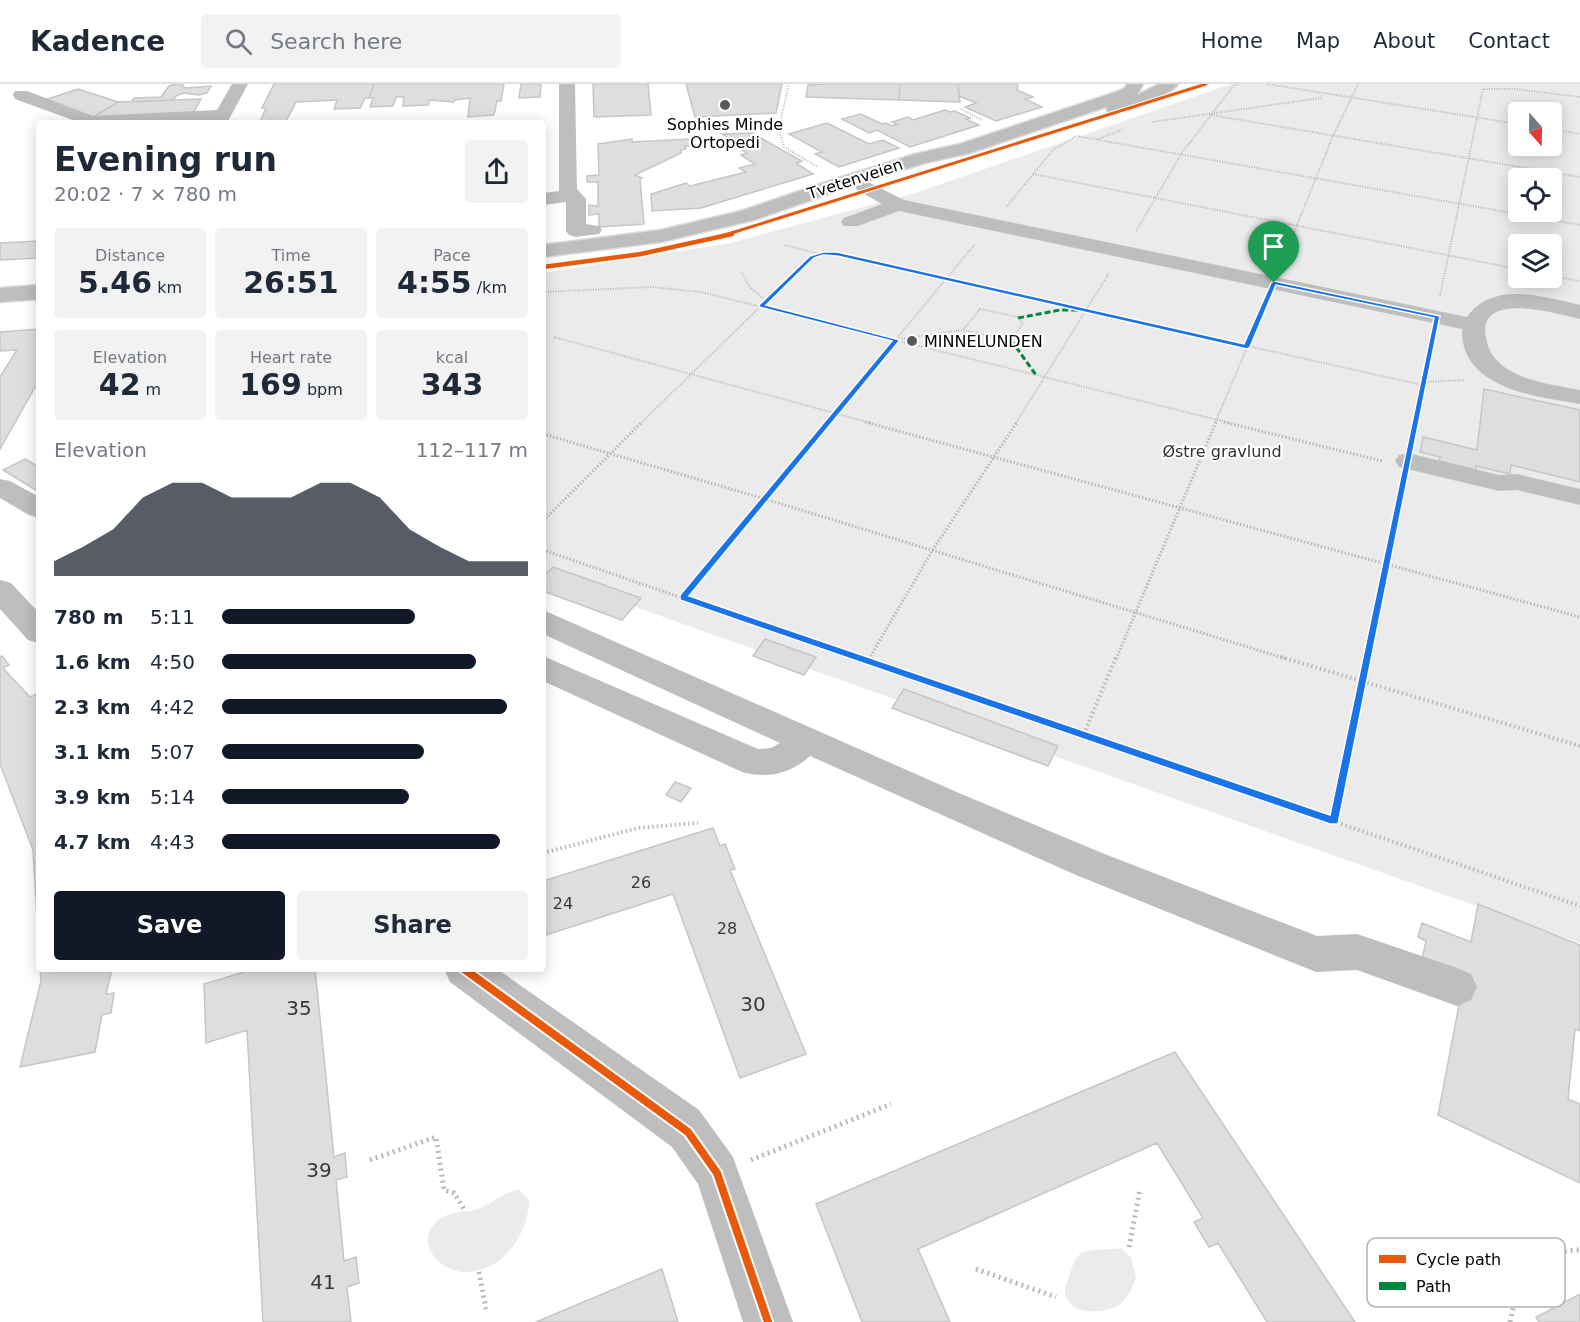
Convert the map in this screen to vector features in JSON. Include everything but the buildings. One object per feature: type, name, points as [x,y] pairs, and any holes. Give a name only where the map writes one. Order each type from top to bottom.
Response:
[{"type":"main road","points":[[156,120],[220,119],[240,84]]},
{"type":"main road","points":[[567,84],[563,184],[576,199],[576,231],[592,230]]},
{"type":"main road","name":"Tvetenveien","points":[[747,216],[921,158],[964,149],[1008,135],[1128,94],[1135,84]]},
{"type":"main road","points":[[1156,84],[1167,84]]},
{"type":"main road","name":"Tvetenveien","points":[[1008,135],[1097,114],[1153,95],[1167,84]]},
{"type":"main road","points":[[47,87],[16,97],[88,120]]},
{"type":"main road","name":"Tvetenveien","points":[[546,251],[628,242],[790,209],[932,164],[964,149]]},
{"type":"main road","points":[[546,197],[563,184]]},
{"type":"main road","points":[[864,186],[898,205],[1474,325]]},
{"type":"main road","points":[[851,222],[898,205]]},
{"type":"main road","points":[[0,295],[36,292]]},
{"type":"main road","points":[[1580,312],[1516,300],[1486,309],[1474,325],[1473,337],[1481,357],[1501,376],[1520,384],[1580,397]]},
{"type":"main road","points":[[1407,464],[1499,483],[1517,482],[1580,497]]},
{"type":"main road","points":[[0,487],[36,507]]},
{"type":"main road","points":[[0,590],[36,629]]},
{"type":"main road","points":[[546,622],[946,803],[1089,864],[1316,954],[1357,952],[1457,987]]},
{"type":"main road","points":[[546,669],[754,762],[764,764],[786,758],[806,739]]},
{"type":"main road","points":[[468,972],[683,1126],[705,1152],[717,1173],[768,1322]]},
{"type":"path","points":[[780,123],[789,84]]},
{"type":"path","points":[[1133,235],[1182,153],[1234,85],[1240,84]]},
{"type":"path","points":[[1267,84],[1508,122]]},
{"type":"path","points":[[1083,734],[1298,227],[1333,136],[1358,84]]},
{"type":"path","points":[[1334,821],[1483,89],[1489,85],[1526,88],[1580,97]]},
{"type":"path","points":[[1142,123],[1321,98],[1323,94]]},
{"type":"path","points":[[1211,115],[1580,177]]},
{"type":"path","points":[[774,124],[780,133],[784,147],[824,171]]},
{"type":"path","points":[[1097,140],[1131,127]]},
{"type":"path","points":[[1562,131],[1580,134]]},
{"type":"path","points":[[1005,208],[1053,150],[1076,136],[1580,225]]},
{"type":"path","points":[[1032,174],[1508,267]]},
{"type":"path","points":[[683,597],[980,238]]},
{"type":"path","points":[[785,245],[819,254],[837,254],[1422,385]]},
{"type":"path","points":[[546,519],[691,373],[807,261],[819,254]]},
{"type":"path","points":[[868,661],[932,551],[995,457],[1114,266]]},
{"type":"path","points":[[742,273],[749,286],[766,301]]},
{"type":"path","points":[[1562,278],[1580,281]]},
{"type":"path","points":[[546,292],[668,288],[701,292],[1216,420],[1407,464]]},
{"type":"path","points":[[896,340],[963,330],[1011,340],[1023,323],[1018,317],[980,309],[963,330]]},
{"type":"path","points":[[555,337],[1580,617]]},
{"type":"path","points":[[546,435],[765,499],[1135,614],[1580,746]]},
{"type":"path","points":[[546,551],[1580,906]]},
{"type":"path","points":[[546,852],[634,827],[665,822],[698,823]]},
{"type":"path","points":[[717,1173],[891,1104]]},
{"type":"path","points":[[370,1160],[436,1137],[444,1190],[454,1192],[464,1209]]},
{"type":"path","points":[[1129,1247],[1140,1189]]},
{"type":"path","points":[[1565,1252],[1580,1250]]},
{"type":"path","points":[[976,1269],[1056,1297]]},
{"type":"path","points":[[479,1272],[486,1309]]},
{"type":"path","points":[[1510,1322],[1512,1307]]},
{"type":"green space","name":"Østre gravlund","points":[[1231,84],[1580,84],[1580,943],[546,575],[546,273],[731,243],[915,193]]},
{"type":"green space","points":[[519,1189],[529,1200],[528,1213],[519,1237],[502,1258],[479,1270],[466,1272],[456,1271],[439,1262],[429,1246],[428,1237],[431,1228],[438,1220],[453,1214],[478,1209]]},
{"type":"green space","points":[[1121,1248],[1131,1257],[1136,1278],[1125,1299],[1113,1308],[1099,1311],[1084,1310],[1071,1304],[1065,1294],[1065,1288],[1079,1255],[1094,1250]]},
{"type":"marked path","points":[[1018,318],[1060,310],[1086,310]]},
{"type":"marked path","points":[[1011,340],[1036,375]]},
{"type":"cycle path","points":[[546,267],[641,254],[744,231],[1206,84]]},
{"type":"cycle path","points":[[468,972],[683,1126],[702,1149],[717,1173],[768,1322]]},
{"type":"place","name":"Sophies Minde Ortopedi","points":[[725,105]]},
{"type":"place","name":"MINNELUNDEN","points":[[912,341]]},
{"type":"route","points":[[823,253],[837,254],[1247,347],[1274,283],[1438,317],[1385,564],[1334,821],[683,597],[896,340],[761,306],[812,257],[823,253]]}]
